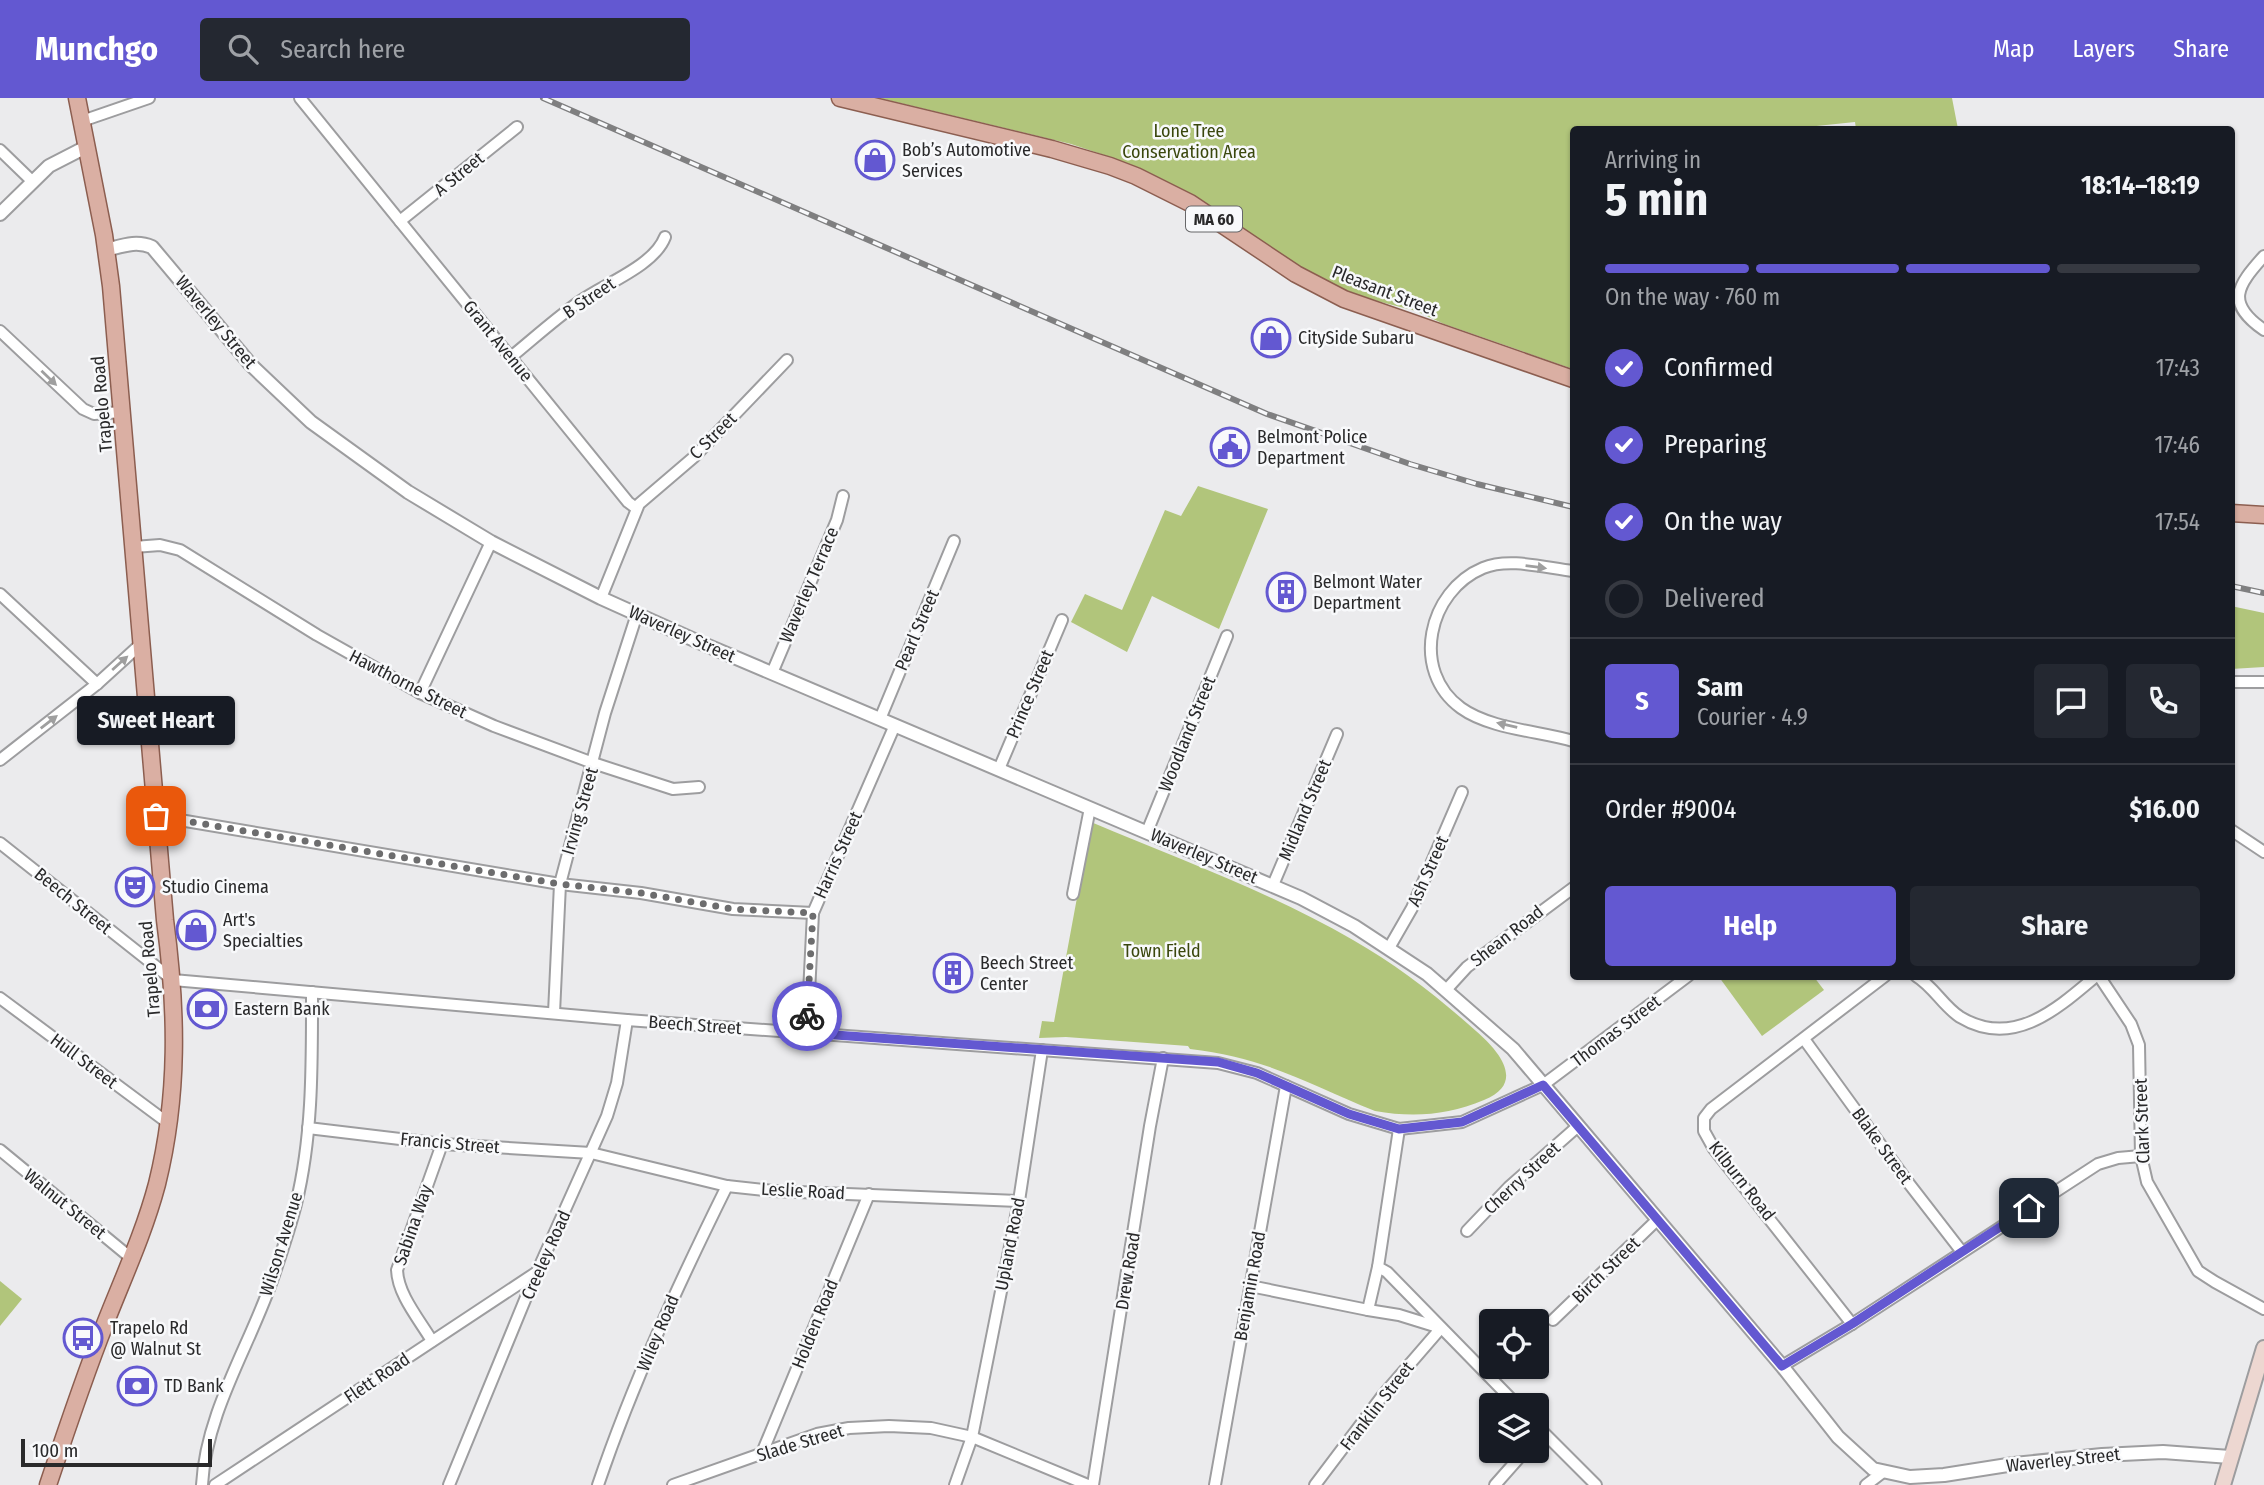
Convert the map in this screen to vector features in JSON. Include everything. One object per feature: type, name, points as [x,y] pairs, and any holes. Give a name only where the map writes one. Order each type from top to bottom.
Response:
[{"type":"main road","name":"Trapelo Road","points":[[48,1485],[157,1184],[168,1123],[175,1051],[173,980],[106,250],[77,98]]},
{"type":"main road","name":"Pleasant Street","points":[[840,98],[1052,149],[1110,166],[1190,203],[1296,274],[1344,299],[1570,378]]},
{"type":"main road","points":[[2235,513],[2264,514]]},
{"type":"main road","points":[[2223,1485],[2264,1348]]},
{"type":"street","points":[[82,121],[149,98]]},
{"type":"street","name":"Grant Avenue","points":[[300,98],[636,509]]},
{"type":"street","name":"A Street","points":[[400,221],[517,127]]},
{"type":"street","points":[[0,215],[54,162],[86,147]]},
{"type":"street","points":[[0,150],[33,182]]},
{"type":"street","name":"B Street","points":[[511,358],[570,308],[644,261],[659,248],[665,237]]},
{"type":"street","name":"Waverley Street","points":[[106,250],[134,243],[152,247],[251,365],[311,422],[408,492],[491,542],[636,614],[1273,885],[1336,915],[1389,948],[1446,990],[1513,1049],[1782,1366],[1838,1437],[1873,1469],[1910,1477],[2027,1463],[2150,1453],[2230,1457]]},
{"type":"street","points":[[2264,256],[2246,276],[2239,293],[2239,302],[2245,314],[2264,330]]},
{"type":"street","points":[[0,331],[83,409],[94,414],[122,412]]},
{"type":"street","name":"C Street","points":[[636,509],[700,450],[787,360]]},
{"type":"street","name":"Waverley Terrace","points":[[772,673],[837,520],[844,496]]},
{"type":"street","points":[[601,598],[636,509]]},
{"type":"street","name":"Pearl Street","points":[[880,719],[954,541]]},
{"type":"street","points":[[421,693],[491,542]]},
{"type":"street","name":"Hawthorne Street","points":[[134,547],[160,545],[180,550],[317,635],[421,693],[494,726],[673,789],[699,787]]},
{"type":"street","points":[[1570,572],[1498,564],[1470,575],[1447,595],[1434,624],[1430,646],[1433,671],[1450,698],[1471,714],[1484,720],[1570,740]]},
{"type":"street","points":[[0,594],[97,684]]},
{"type":"street","name":"Irving Street","points":[[554,1013],[560,884],[636,614]]},
{"type":"street","name":"Prince Street","points":[[999,769],[1062,620]]},
{"type":"street","name":"Woodland Street","points":[[1147,832],[1227,636]]},
{"type":"street","points":[[0,760],[97,684],[142,643]]},
{"type":"street","points":[[2235,682],[2264,682]]},
{"type":"street","name":"Harris Street","points":[[807,1033],[813,913],[895,725]]},
{"type":"street","name":"Midland Street","points":[[1273,885],[1337,734]]},
{"type":"street","name":"Ash Street","points":[[1389,948],[1412,908],[1462,792]]},
{"type":"street","points":[[1073,894],[1090,808]]},
{"type":"street","points":[[156,816],[560,884],[641,893],[733,909],[813,913]]},
{"type":"street","points":[[2235,833],[2264,852]]},
{"type":"street","name":"Beech Street","points":[[0,843],[173,980],[627,1020],[1218,1062],[1257,1073],[1349,1114],[1399,1129],[1462,1122],[1543,1085]]},
{"type":"street","name":"Shean Road","points":[[1446,990],[1467,967],[1570,890]]},
{"type":"street","name":"Thomas Street","points":[[1543,1085],[1683,980]]},
{"type":"street","name":"Kilburn Road","points":[[1852,1324],[1714,1149],[1704,1131],[1704,1118],[1711,1109],[1878,980]]},
{"type":"street","points":[[1921,980],[1960,1017],[1984,1026],[1999,1028],[2024,1025],[2044,1018],[2092,980]]},
{"type":"street","name":"Clark Street","points":[[2100,980],[2131,1024],[2139,1045],[2141,1156],[2147,1182],[2198,1270],[2264,1309]]},
{"type":"street","name":"Wilson Avenue","points":[[202,1485],[209,1434],[273,1278],[296,1203],[308,1128],[312,1074],[312,992]]},
{"type":"street","name":"Hull Street","points":[[0,999],[168,1123]]},
{"type":"street","name":"Creeley Road","points":[[449,1485],[607,1116],[617,1083],[627,1020]]},
{"type":"street","name":"Blake Street","points":[[1804,1039],[1962,1252]]},
{"type":"street","name":"Upland Road","points":[[955,1485],[972,1437],[1019,1201],[1042,1050]]},
{"type":"street","name":"Drew Road","points":[[1091,1485],[1163,1058]]},
{"type":"street","name":"Benjamin Road","points":[[1215,1485],[1286,1086]]},
{"type":"street","name":"Cherry Street","points":[[1467,1231],[1509,1187],[1577,1127]]},
{"type":"street","name":"Francis Street","points":[[308,1128],[442,1144],[592,1153]]},
{"type":"street","points":[[1368,1310],[1378,1267],[1399,1129]]},
{"type":"street","name":"Sabina Way","points":[[432,1341],[406,1299],[397,1280],[397,1270],[442,1144]]},
{"type":"street","name":"Walnut Street","points":[[0,1150],[131,1258]]},
{"type":"street","name":"Leslie Road","points":[[592,1153],[727,1186],[813,1194],[1019,1201]]},
{"type":"street","points":[[1782,1366],[1852,1324],[2098,1164],[2118,1157],[2141,1156]]},
{"type":"street","name":"Wiley Road","points":[[598,1485],[619,1423],[683,1273],[727,1186]]},
{"type":"street","name":"Holden Road","points":[[762,1453],[869,1194]]},
{"type":"street","name":"Birch Street","points":[[1553,1320],[1658,1219]]},
{"type":"street","points":[[1378,1267],[1387,1272],[1505,1393]]},
{"type":"street","name":"Flett Road","points":[[215,1485],[540,1270]]},
{"type":"street","points":[[1250,1286],[1399,1315],[1441,1328]]},
{"type":"street","name":"Franklin Street","points":[[1315,1485],[1383,1395],[1441,1328]]},
{"type":"street","name":"Slade Street","points":[[673,1485],[817,1434],[849,1428],[931,1428],[972,1437],[1091,1485]]},
{"type":"street","points":[[1549,1441],[1596,1485]]},
{"type":"street","points":[[1494,1485],[1514,1463]]},
{"type":"street","points":[[1866,1485],[1883,1472]]},
{"type":"green space","name":"Lone Tree Conservation Area","points":[[879,98],[1952,98],[1957,126],[1856,126],[1855,122],[1816,126],[1570,126],[1570,368],[1444,324],[1416,311],[1373,300],[1335,286],[1287,259],[1206,204],[1150,173],[1071,144]]},
{"type":"green space","points":[[1198,486],[1268,509],[1219,629],[1152,596],[1127,652],[1071,622],[1085,594],[1122,610],[1165,510],[1181,516]]},
{"type":"green space","points":[[2235,607],[2264,613],[2264,667],[2235,669]]},
{"type":"green space","name":"Town Field","points":[[1091,822],[1257,891],[1369,950],[1432,994],[1493,1047],[1504,1066],[1504,1085],[1497,1093],[1484,1100],[1457,1109],[1417,1115],[1389,1113],[1375,1111],[1264,1065],[1190,1049],[1188,1046],[1066,1037],[1039,1038],[1042,1021],[1054,1022]]},
{"type":"green space","points":[[1721,980],[1816,980],[1824,990],[1762,1036]]},
{"type":"green space","points":[[0,1281],[22,1299],[0,1326]]},
{"type":"railway","points":[[543,98],[1267,414],[1410,464],[1477,484],[1570,506]]},
{"type":"railway","points":[[2235,587],[2264,593]]},
{"type":"way so far","points":[[156,816],[560,884],[641,893],[733,909],[813,913],[807,1016]]},
{"type":"place","name":"Bob’s Automotive Services","points":[[875,160]]},
{"type":"place","name":"CitySide Subaru","points":[[1271,338]]},
{"type":"place","name":"Belmont Police Department","points":[[1230,447]]},
{"type":"place","name":"Belmont Water Department","points":[[1286,592]]},
{"type":"place","name":"Sweet Heart","points":[[156,816]]},
{"type":"place","name":"Studio Cinema","points":[[135,887]]},
{"type":"place","name":"Art's Specialties","points":[[196,930]]},
{"type":"place","name":"Beech Street Center","points":[[953,973]]},
{"type":"place","name":"Eastern Bank","points":[[207,1009]]},
{"type":"place","name":"Trapelo Rd @ Walnut St","points":[[83,1338]]},
{"type":"place","name":"TD Bank","points":[[137,1386]]},
{"type":"route","points":[[807,1016],[807,1033],[1218,1062],[1257,1073],[1349,1114],[1399,1129],[1462,1122],[1543,1085],[1782,1366],[1852,1324],[2029,1208]]}]
